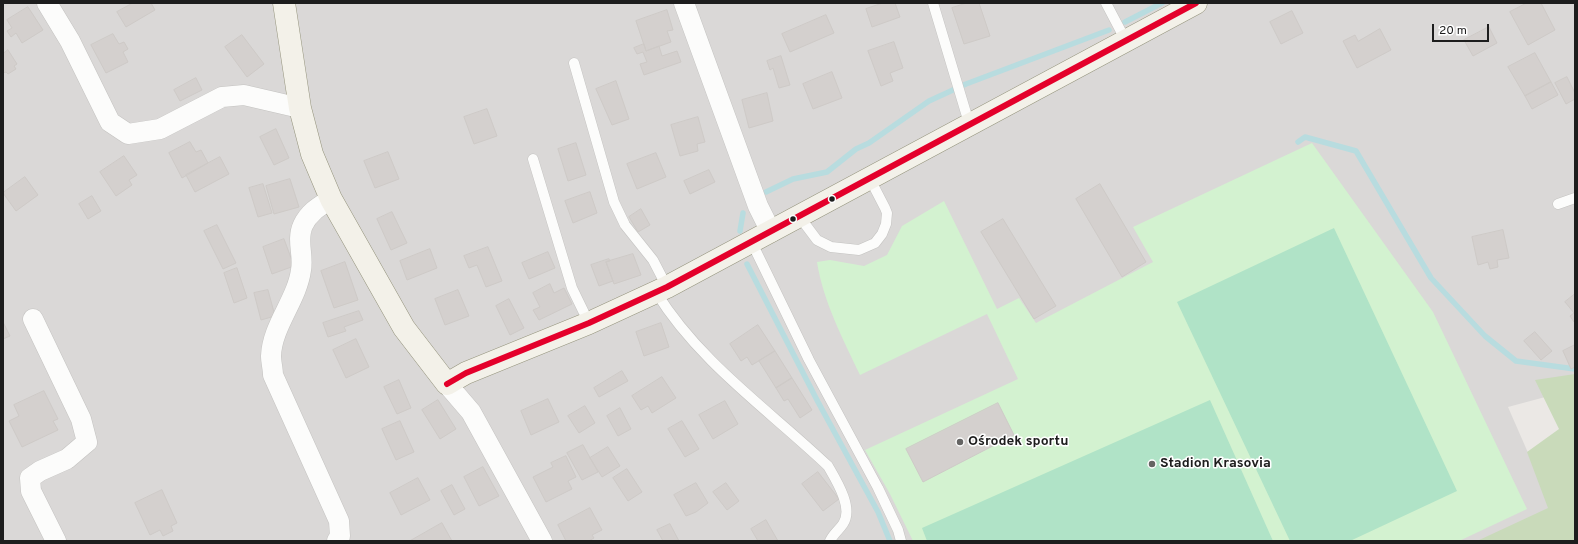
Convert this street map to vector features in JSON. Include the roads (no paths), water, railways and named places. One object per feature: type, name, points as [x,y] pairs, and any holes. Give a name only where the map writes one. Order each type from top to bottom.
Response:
[{"type":"street","points":[[47,3],[70,41],[110,122],[128,134],[160,129],[222,97],[244,95],[300,108]]},
{"type":"street","points":[[284,3],[300,108],[312,154],[331,199],[404,328],[471,412],[542,541]]},
{"type":"street","points":[[684,3],[758,206],[771,232]]},
{"type":"street","points":[[448,384],[473,370],[589,323],[662,290],[752,243],[798,216],[870,179],[969,123],[1196,3]]},
{"type":"street","points":[[331,199],[310,213],[302,226],[299,240],[302,270],[295,293],[277,332],[271,356],[273,375],[339,521],[340,536],[337,541]]},
{"type":"street","points":[[33,319],[81,419],[87,442],[67,459],[40,471],[30,478],[31,491],[56,541]]},
{"type":"lane","points":[[933,3],[969,123]]},
{"type":"lane","points":[[1106,3],[1126,41]]},
{"type":"lane","points":[[574,63],[614,202],[625,225],[653,260],[667,310],[692,342],[828,466],[840,486],[846,506],[844,523],[830,541]]},
{"type":"lane","points":[[533,159],[572,288],[589,323]]},
{"type":"lane","points":[[798,216],[817,240],[832,247],[859,250],[875,243],[882,234],[886,224],[887,214],[870,179]]},
{"type":"lane","points":[[1558,204],[1575,198]]},
{"type":"lane","points":[[752,243],[809,360],[878,488],[898,530],[901,541]]},
{"type":"waterway","points":[[1125,22],[1162,3]]},
{"type":"waterway","points":[[766,192],[793,179],[827,172],[856,149],[869,143],[929,101],[966,84],[1109,30]]},
{"type":"waterway","points":[[1298,142],[1305,137],[1356,151],[1431,278],[1485,336],[1516,361],[1575,369]]},
{"type":"waterway","points":[[740,231],[743,213]]},
{"type":"waterway","points":[[747,264],[818,402],[878,512],[890,541]]},
{"type":"place","name":"Ośrodek sportu","points":[[960,442]]},
{"type":"place","name":"Stadion Krasovia","points":[[1152,464]]}]
